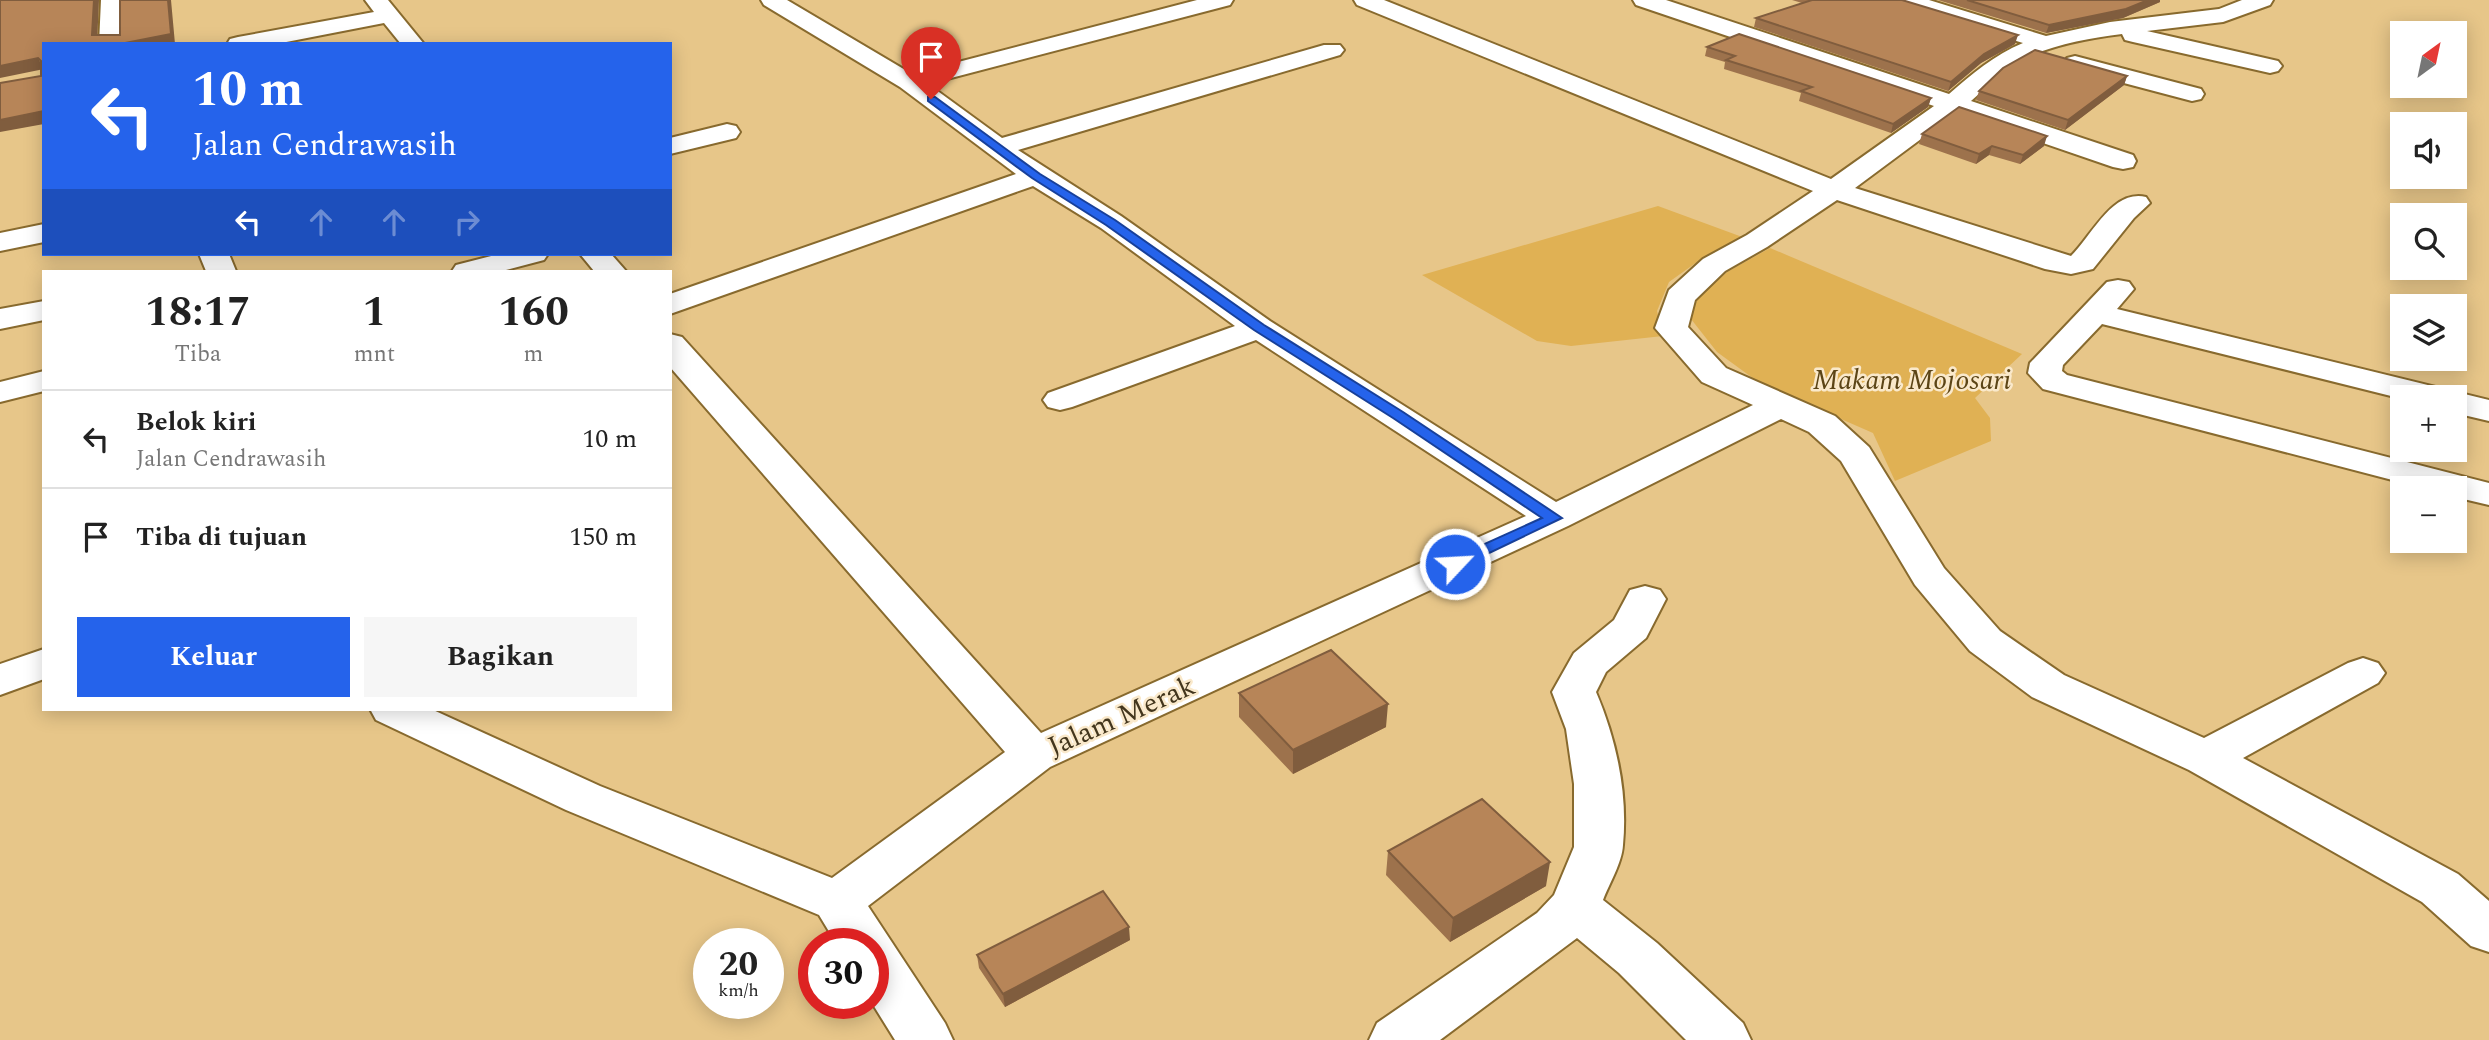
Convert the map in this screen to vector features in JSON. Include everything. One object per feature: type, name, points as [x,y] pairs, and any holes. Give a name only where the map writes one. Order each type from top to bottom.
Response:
[{"type":"street","points":[[111,42],[112,0]]},
{"type":"street","points":[[772,0],[909,82],[1036,176],[1111,222],[1259,328],[1398,415],[1554,518]]},
{"type":"street","points":[[909,82],[1222,0]]},
{"type":"street","points":[[1365,0],[1834,190],[2056,263],[2082,263],[2124,212],[2136,203]]},
{"type":"street","points":[[1644,0],[2123,161]]},
{"type":"street","points":[[1906,0],[2038,45],[2093,68],[2192,94]]},
{"type":"street","points":[[2170,0],[2223,15]]},
{"type":"street","points":[[2262,0],[2223,15],[2110,29],[2038,45],[1991,70],[1953,104],[1834,190],[1758,241],[1714,265],[1680,297],[1671,328],[1714,375],[1822,424],[1856,455],[1929,576],[1985,640],[2048,686],[2205,758],[2440,888],[2489,931]]},
{"type":"street","points":[[246,42],[382,8],[412,42]]},
{"type":"street","points":[[2110,29],[2270,66]]},
{"type":"street","points":[[998,148],[1332,50]]},
{"type":"street","points":[[672,146],[727,132]]},
{"type":"street","points":[[672,304],[1036,176]]},
{"type":"street","points":[[0,242],[42,233]]},
{"type":"street","points":[[471,270],[525,256]]},
{"type":"street","points":[[598,256],[610,270]]},
{"type":"street","points":[[2396,385],[2107,301],[2048,363],[2045,373],[2055,382],[2489,494]]},
{"type":"street","points":[[0,319],[42,310]]},
{"type":"street","points":[[1060,400],[1259,328]]},
{"type":"street","name":"Jalam Merak","points":[[674,355],[1034,755],[1554,518],[1779,406]]},
{"type":"street","points":[[0,392],[42,382]]},
{"type":"street","points":[[2467,405],[2489,411]]},
{"type":"street","points":[[1397,1040],[1555,928],[1575,907],[1599,847],[1598,784],[1589,729],[1574,692],[1589,663],[1631,628],[1646,599]]},
{"type":"street","points":[[0,680],[42,664]]},
{"type":"street","points":[[2205,758],[2363,673]]},
{"type":"street","points":[[396,711],[583,798],[837,901],[854,928]]},
{"type":"street","points":[[837,901],[1034,755]]},
{"type":"street","points":[[1575,907],[1638,958],[1723,1040]]},
{"type":"street","points":[[889,984],[925,1040]]},
{"type":"green space","points":[[1658,206],[1745,238],[1736,245],[1704,257],[1669,282],[1657,311],[1663,336],[1571,346],[1537,341],[1422,275]]},
{"type":"green space","name":"Makam Mojosari","points":[[1770,248],[2022,354],[1975,398],[1990,418],[1991,441],[1895,481],[1873,433],[1761,384],[1717,352],[1691,319],[1697,299],[1727,272]]},
{"type":"building","points":[[0,0],[94,0],[92,35],[120,35],[120,0],[168,0],[171,34],[130,42],[42,42],[42,111],[0,120],[0,83],[41,76],[41,61],[38,58],[0,66]]},
{"type":"building","points":[[1812,0],[1902,0],[2018,35],[1984,54],[1951,82],[1756,18]]},
{"type":"building","points":[[1967,0],[2148,0],[2126,9],[2049,25]]},
{"type":"building","points":[[1739,34],[1931,98],[1893,124],[1801,91],[1812,87],[1726,60],[1735,56],[1707,47]]},
{"type":"building","points":[[2035,50],[2127,76],[2068,120],[1979,91],[2003,68]]},
{"type":"building","points":[[1959,107],[2047,136],[2023,155],[1992,146],[1979,154],[1922,134]]},
{"type":"building","points":[[1331,650],[1388,704],[1293,750],[1239,693]]},
{"type":"building","points":[[1482,799],[1550,862],[1453,918],[1388,851]]},
{"type":"building","points":[[1103,891],[1129,927],[1003,994],[977,955]]},
{"type":"route","points":[[931,99],[1036,176],[1111,222],[1259,328],[1398,415],[1554,518],[1455,564]]}]
